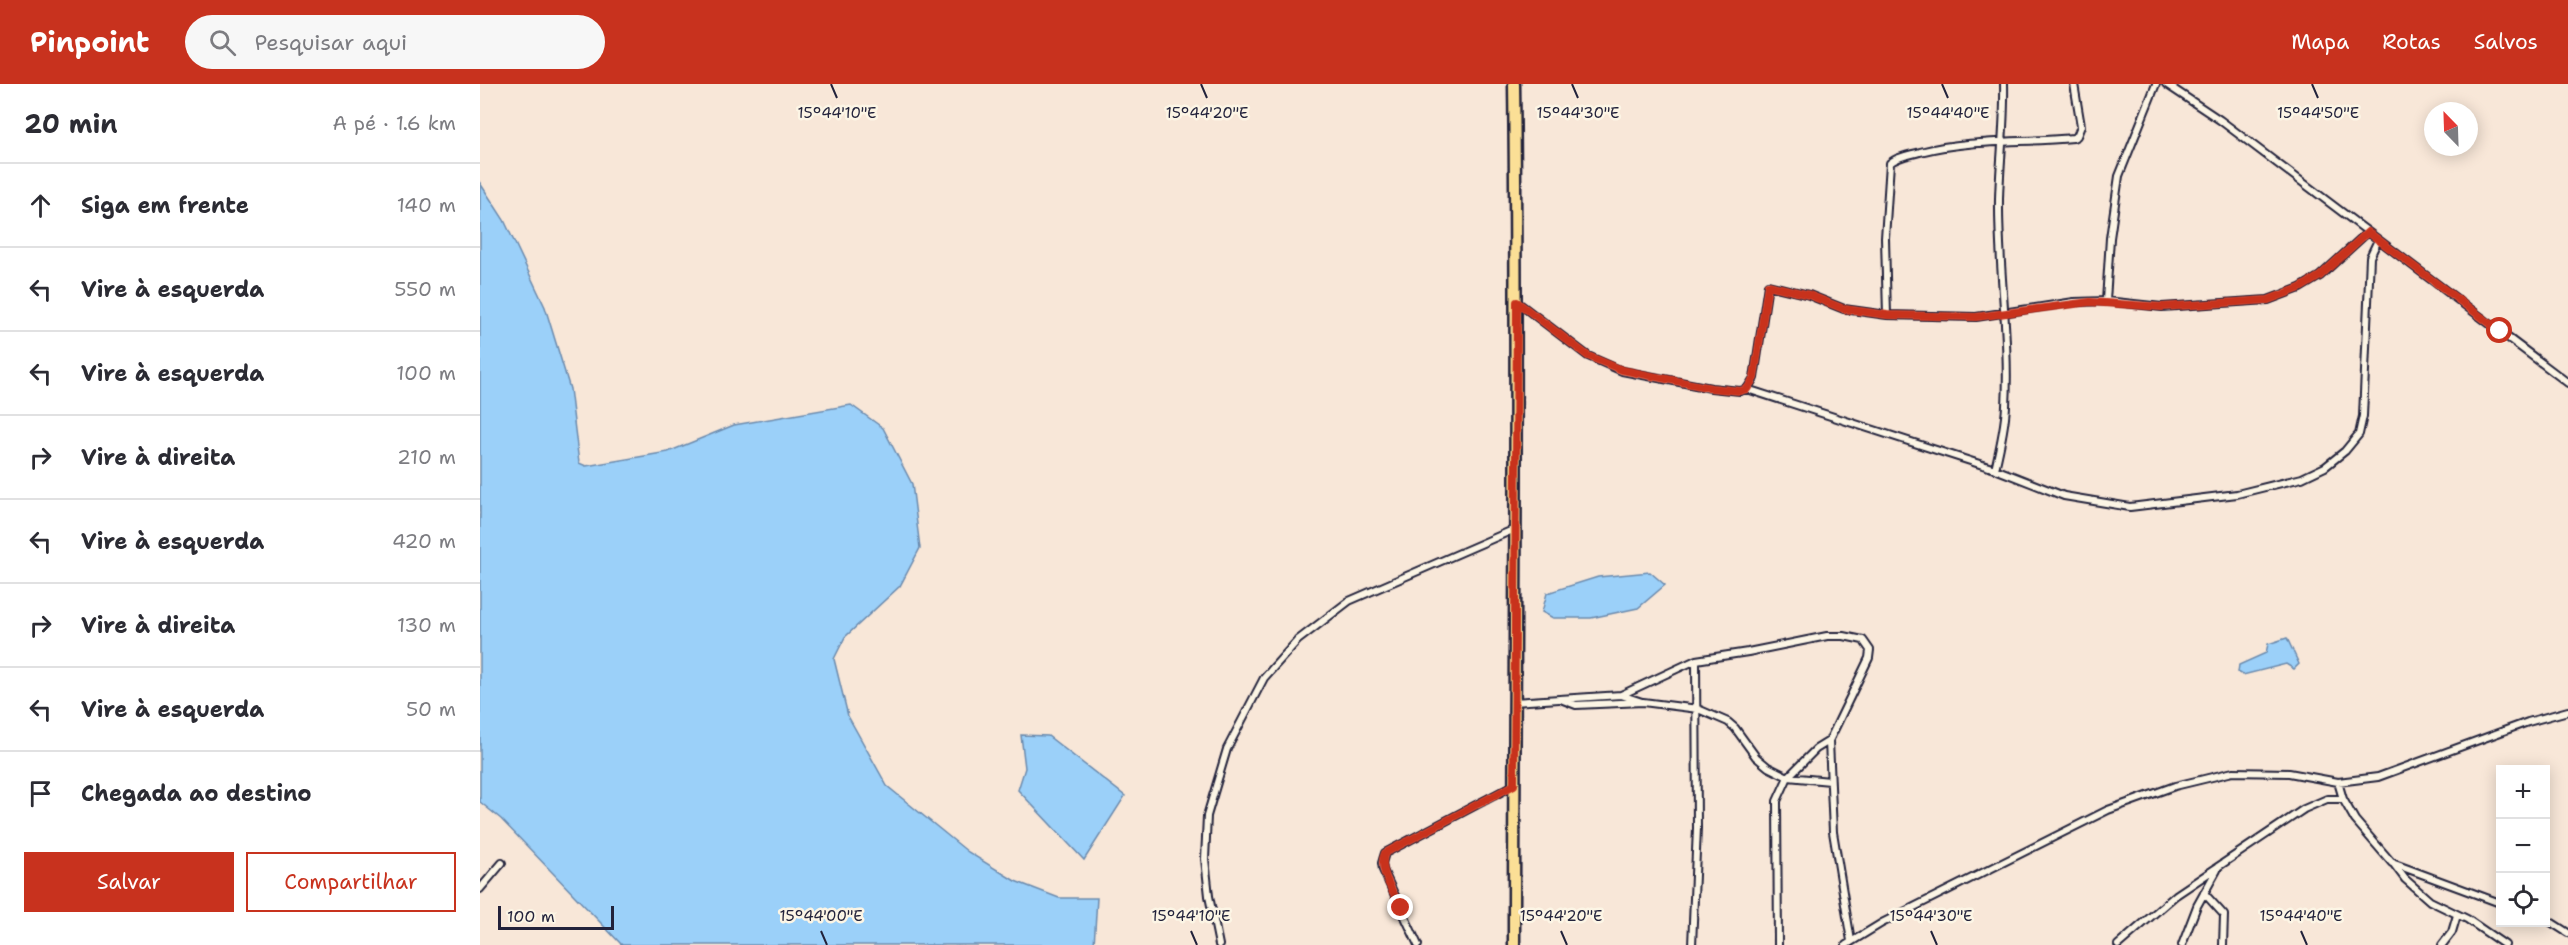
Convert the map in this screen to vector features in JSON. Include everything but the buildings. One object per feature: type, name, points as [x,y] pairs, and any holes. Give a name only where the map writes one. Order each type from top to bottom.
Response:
[{"type":"main road","points":[[1514,84],[1517,302],[1513,702],[1514,945]]},
{"type":"street","points":[[1995,469],[2006,405],[2005,312],[1999,199],[2004,84]]},
{"type":"street","points":[[1887,315],[1885,238],[1890,163],[1898,158],[1946,145],[2003,140],[2038,141],[2077,136],[2081,126],[2074,84]]},
{"type":"street","points":[[2106,301],[2110,238],[2119,176],[2156,84]]},
{"type":"street","points":[[2166,84],[2220,120],[2568,383]]},
{"type":"street","points":[[1747,389],[1754,378],[1768,285],[1809,295],[1844,309],[1887,315],[1976,317],[2074,302],[2106,301],[2162,307],[2268,300],[2300,288],[2320,276],[2368,232]]},
{"type":"street","points":[[1517,302],[1588,356],[1622,370],[1711,388],[1740,391],[1747,389],[1995,469],[2064,496],[2130,507],[2237,494],[2302,478],[2325,467],[2345,451],[2359,434],[2363,416],[2370,257],[2378,240]]},
{"type":"street","points":[[1219,945],[1209,896],[1205,859],[1207,816],[1227,749],[1264,678],[1299,640],[1349,601],[1515,529]]},
{"type":"street","points":[[1621,695],[1696,660],[1827,636],[1844,636],[1863,640],[1870,650],[1869,658],[1829,741],[1833,832],[1849,943],[2108,810],[2175,786],[2233,772],[2289,772],[2338,782],[2378,777],[2528,722],[2568,711]]},
{"type":"street","points":[[1692,945],[1695,911],[1698,709],[1696,660]]},
{"type":"street","points":[[1513,702],[1563,700],[1600,695],[1621,695],[1642,702]]},
{"type":"street","points":[[1563,700],[1585,705],[1642,702],[1698,709],[1728,722],[1756,757],[1768,767],[1788,777],[1830,781]]},
{"type":"street","points":[[1778,945],[1777,801],[1788,777],[1816,749],[1829,741]]},
{"type":"street","points":[[2338,782],[2343,799],[2355,820],[2405,879],[2430,902],[2457,915],[2505,945]]},
{"type":"street","points":[[1418,945],[1383,870],[1382,863],[1385,853],[1514,785]]},
{"type":"street","points":[[2118,945],[2176,895],[2316,802],[2343,799]]},
{"type":"street","points":[[2392,863],[2496,902]]},
{"type":"street","points":[[480,889],[502,864]]},
{"type":"street","points":[[2182,945],[2204,893],[2219,867]]},
{"type":"street","points":[[2204,893],[2224,915],[2223,945]]},
{"type":"street","points":[[2442,945],[2452,932],[2457,915]]},
{"type":"street","points":[[2550,922],[2568,933]]},
{"type":"water","points":[[480,183],[504,220],[545,307],[570,389],[579,463],[586,466],[668,452],[734,425],[851,405],[883,428],[912,484],[920,548],[900,586],[845,637],[834,659],[848,716],[887,786],[968,852],[1015,881],[1059,898],[1097,898],[1094,945],[622,945],[501,819],[480,802]]},
{"type":"water","points":[[1650,572],[1665,585],[1638,608],[1591,618],[1553,618],[1542,612],[1547,593],[1598,577]]},
{"type":"water","points":[[2287,638],[2299,664],[2294,669],[2286,664],[2243,675],[2238,672],[2239,665],[2266,653],[2268,644]]},
{"type":"water","points":[[1021,735],[1048,736],[1125,796],[1084,860],[1018,790],[1025,768]]},
{"type":"route","points":[[1401,908],[1383,870],[1382,858],[1385,853],[1514,785],[1517,302],[1588,356],[1622,370],[1711,388],[1740,391],[1747,389],[1754,378],[1768,285],[1809,295],[1844,309],[1887,315],[1976,317],[2074,302],[2106,301],[2162,307],[2268,300],[2300,288],[2320,276],[2368,232],[2500,331]]}]
